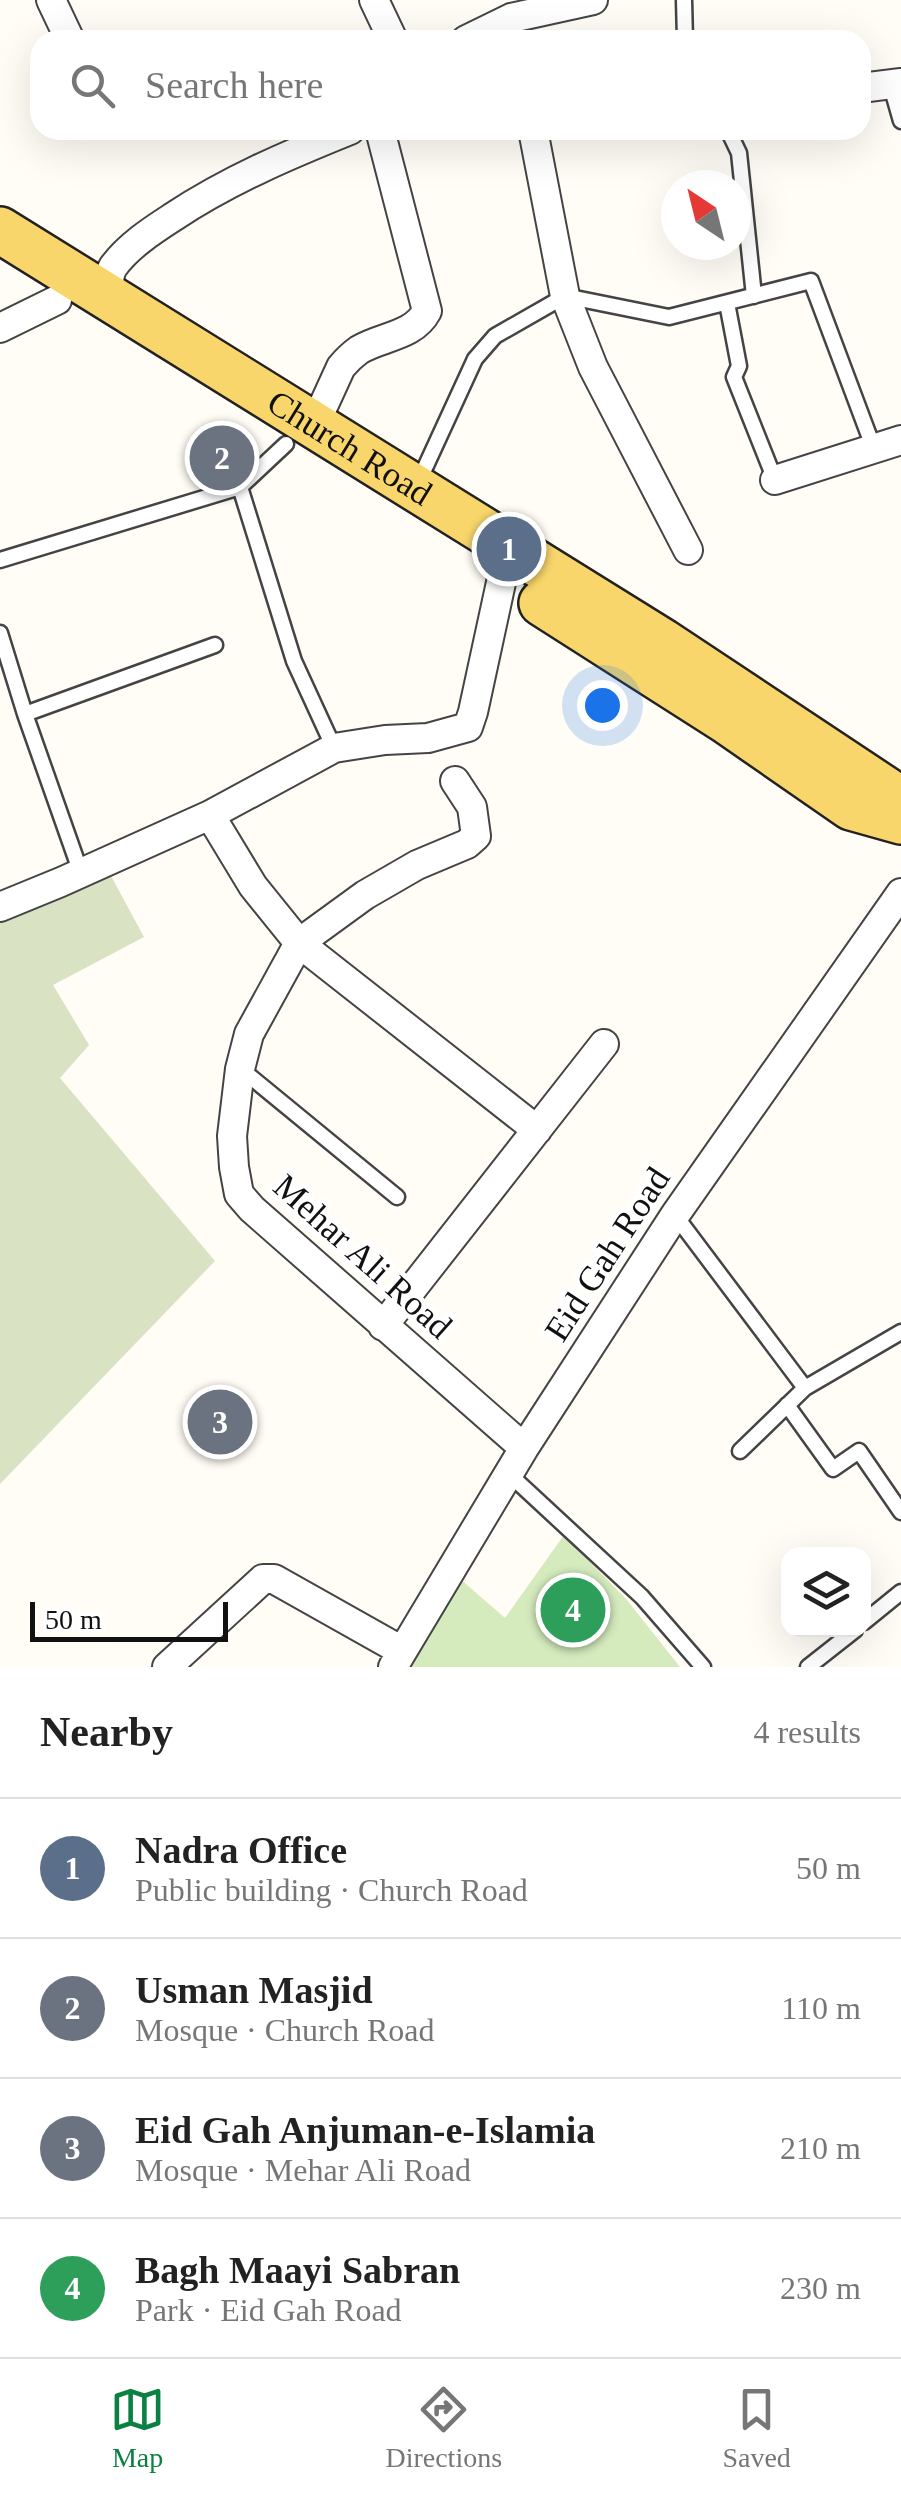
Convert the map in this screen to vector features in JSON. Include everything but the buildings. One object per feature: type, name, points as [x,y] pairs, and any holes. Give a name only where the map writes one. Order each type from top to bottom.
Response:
[{"type":"main road","name":"Church Road","points":[[0,230],[108,297],[502,578],[727,720],[851,807],[901,822]]},
{"type":"main road","name":"Church Road","points":[[0,267],[300,435],[416,488],[663,642],[901,800]]},
{"type":"street","points":[[51,0],[65,30]]},
{"type":"street","points":[[374,0],[388,30]]},
{"type":"street","points":[[513,29],[586,1]]},
{"type":"street","points":[[871,87],[896,85]]},
{"type":"street","points":[[108,297],[110,270],[158,227],[266,164],[325,140]]},
{"type":"street","points":[[300,435],[346,361],[359,350],[409,330],[421,322],[427,311],[383,140]]},
{"type":"street","points":[[535,140],[565,296],[594,367],[688,550]]},
{"type":"street","points":[[0,328],[56,300]]},
{"type":"street","points":[[776,480],[901,440]]},
{"type":"street","points":[[0,906],[210,815],[334,748],[428,738],[468,727],[502,578]]},
{"type":"street","name":"Mehar Ali Road","points":[[455,781],[472,807],[476,836],[365,894],[299,943],[250,1034],[240,1069],[232,1136],[234,1166],[240,1194],[258,1215],[524,1448]]},
{"type":"street","points":[[210,815],[253,886],[299,943],[537,1130]]},
{"type":"street","name":"Eid Gah Road","points":[[398,1659],[524,1448],[675,1215],[901,893]]},
{"type":"street","points":[[383,1326],[604,1044]]},
{"type":"street","points":[[167,1667],[263,1579],[274,1579],[398,1659]]},
{"type":"lane","points":[[684,0],[686,30]]},
{"type":"lane","points":[[896,85],[901,122]]},
{"type":"lane","points":[[733,140],[739,153],[754,296]]},
{"type":"lane","points":[[416,488],[475,359],[495,336],[565,296],[668,317],[811,281],[874,449]]},
{"type":"lane","points":[[727,302],[739,366],[734,377],[776,480]]},
{"type":"lane","points":[[0,560],[240,487],[300,435]]},
{"type":"lane","points":[[240,487],[294,661],[334,748]]},
{"type":"lane","points":[[0,633],[81,874]]},
{"type":"lane","points":[[26,714],[215,645]]},
{"type":"lane","points":[[240,1069],[397,1197]]},
{"type":"lane","points":[[675,1215],[806,1388]]},
{"type":"lane","points":[[740,1451],[806,1388],[901,1332]]},
{"type":"lane","points":[[788,1405],[833,1469],[859,1451],[901,1512]]},
{"type":"lane","points":[[509,1474],[642,1597],[703,1667]]},
{"type":"lane","points":[[871,1616],[901,1592]]},
{"type":"lane","points":[[808,1667],[846,1637]]},
{"type":"green space","points":[[104,863],[144,937],[53,985],[89,1045],[60,1078],[215,1261],[0,1484],[0,906]]},
{"type":"green space","points":[[564,1535],[627,1600],[680,1667],[393,1667],[451,1571],[505,1618]]},
{"type":"place","name":"Usman Masjid","points":[[222,458]]},
{"type":"place","name":"Nadra Office","points":[[509,549]]},
{"type":"place","name":"Eid Gah Anjuman-e-Islamia","points":[[220,1422]]},
{"type":"place","name":"Bagh Maayi Sabran","points":[[573,1610]]}]
